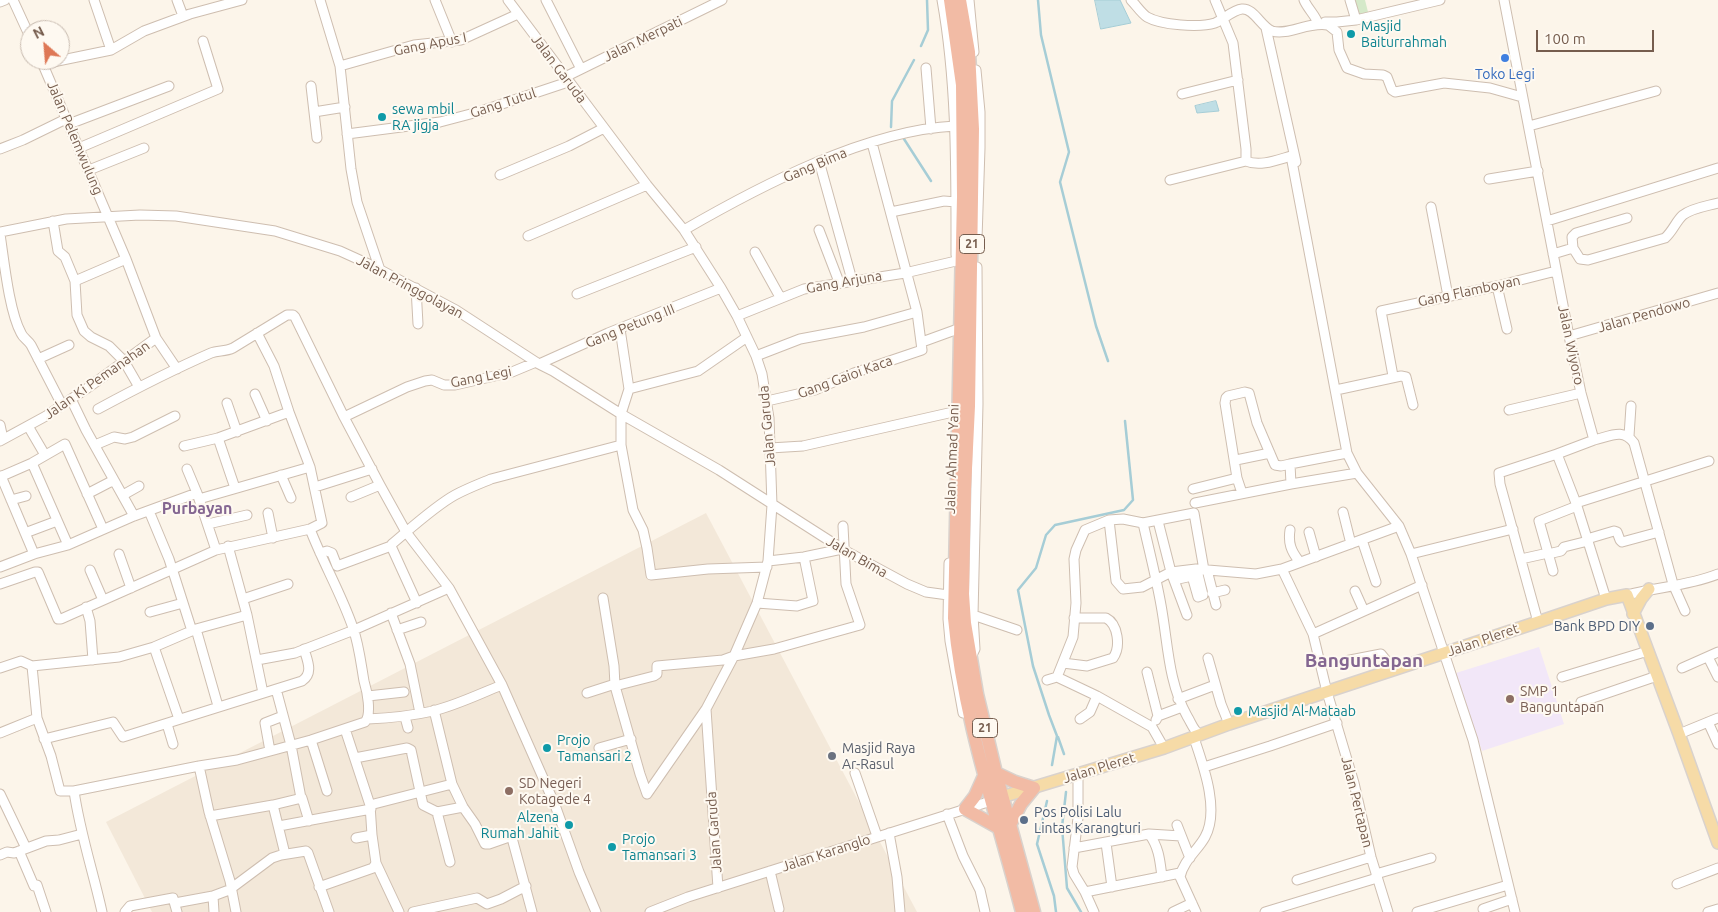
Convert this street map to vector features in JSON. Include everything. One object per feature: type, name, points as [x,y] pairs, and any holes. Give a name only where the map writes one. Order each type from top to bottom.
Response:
[{"type":"highway","name":"Jalan Ahmad Yani","points":[[950,0],[962,85],[963,197],[958,350],[960,489],[965,624],[990,775],[1005,827],[1034,912]]},
{"type":"highway","name":"Jalan Ahmad Yani","points":[[960,0],[969,52],[973,129],[969,406],[960,489],[954,627],[960,668],[979,755],[990,775]]},
{"type":"highway","points":[[990,775],[1034,788],[1005,827],[965,809],[990,775]]},
{"type":"highway","name":"Jalan Ahmad Yani","points":[[1005,827],[1022,912]]},
{"type":"main road","points":[[1633,614],[1649,589]]},
{"type":"main road","name":"Jalan Pleret","points":[[997,799],[1164,748],[1229,724],[1606,599],[1626,595]]},
{"type":"main road","points":[[1626,595],[1680,734],[1718,843]]},
{"type":"street","points":[[0,2],[5,0]]},
{"type":"street","points":[[13,0],[22,20]]},
{"type":"street","points":[[94,0],[111,50]]},
{"type":"street","points":[[177,0],[184,16]]},
{"type":"street","points":[[70,57],[111,50],[144,31],[184,16],[242,0]]},
{"type":"street","points":[[320,0],[340,66],[351,169],[357,202],[380,270]]},
{"type":"street","points":[[435,0],[452,42]]},
{"type":"street","name":"Jalan Garuda","points":[[508,0],[566,80],[696,247],[737,316],[756,356],[767,401],[772,505],[767,564],[757,603],[734,656],[706,709],[718,888]]},
{"type":"street","points":[[546,0],[581,69]]},
{"type":"street","name":"Jalan Merpati","points":[[566,80],[581,69],[722,0]]},
{"type":"street","points":[[942,0],[946,24],[955,126],[955,330],[958,350],[953,412],[948,595],[950,641],[958,691],[969,737],[979,755]]},
{"type":"street","points":[[969,0],[980,112],[977,259],[978,404],[973,615],[975,649],[970,658]]},
{"type":"street","points":[[1132,0],[1147,17],[1162,21],[1200,26],[1222,20],[1238,10],[1244,9],[1251,12],[1266,28],[1296,165],[1299,184],[1296,188]]},
{"type":"street","points":[[1216,0],[1222,20],[1233,43],[1246,161]]},
{"type":"street","points":[[1304,0],[1318,22],[1328,25],[1335,30],[1339,50],[1347,68],[1364,74],[1387,77],[1394,92],[1444,83],[1490,88],[1522,96]]},
{"type":"street","points":[[1350,0],[1356,20]]},
{"type":"street","points":[[1266,28],[1281,32],[1318,22],[1356,20],[1438,0]]},
{"type":"street","name":"Jalan Wiyoro","points":[[1504,0],[1569,336],[1594,440]]},
{"type":"street","name":"Gang Apus I","points":[[340,66],[414,45],[439,41],[452,42],[479,33],[518,14]]},
{"type":"street","points":[[79,148],[218,89],[203,41]]},
{"type":"street","points":[[926,68],[931,129]]},
{"type":"street","name":"Jalan Pelemwulung","points":[[45,70],[108,216]]},
{"type":"street","name":"Gang Tutul","points":[[347,134],[449,119],[478,112],[566,80]]},
{"type":"street","points":[[1182,94],[1238,80]]},
{"type":"street","points":[[0,149],[168,86]]},
{"type":"street","points":[[311,86],[317,138]]},
{"type":"street","points":[[1529,126],[1656,91]]},
{"type":"street","points":[[314,112],[345,107]]},
{"type":"street","name":"Gang Bima","points":[[684,230],[779,180],[819,162],[872,142],[903,134],[955,126]]},
{"type":"street","points":[[500,175],[569,146],[604,128]]},
{"type":"street","points":[[872,142],[905,273],[917,312],[922,346]]},
{"type":"street","points":[[88,170],[144,148]]},
{"type":"street","points":[[1170,180],[1246,161],[1250,163],[1264,163],[1290,156],[1347,453],[1357,472],[1399,526],[1422,585],[1473,740],[1514,906],[1483,909]]},
{"type":"street","points":[[819,162],[852,280]]},
{"type":"street","points":[[1547,221],[1718,168]]},
{"type":"street","points":[[1489,180],[1538,171]]},
{"type":"street","points":[[528,236],[647,185]]},
{"type":"street","points":[[891,212],[944,201],[956,202]]},
{"type":"street","points":[[1627,218],[1576,233],[1572,237],[1573,248],[1580,259],[1588,260],[1665,238],[1673,231],[1682,216],[1690,211],[1718,203]]},
{"type":"street","points":[[1431,207],[1448,296]]},
{"type":"street","name":"Jalan Pringgolayan","points":[[0,233],[53,221],[89,216],[140,214],[176,216],[275,231],[340,251],[416,288],[470,319],[537,363],[719,470],[772,505]]},
{"type":"street","name":"Jalan Ki Pemanahan","points":[[2,440],[62,405],[156,338],[108,216]]},
{"type":"street","points":[[53,221],[58,250],[65,257],[75,281],[77,316],[84,331],[91,337],[109,346],[124,361],[139,387]]},
{"type":"street","points":[[819,230],[840,282]]},
{"type":"street","points":[[0,233],[11,297],[20,332],[31,345],[62,405]]},
{"type":"street","points":[[577,294],[696,247]]},
{"type":"street","points":[[1553,254],[1573,248]]},
{"type":"street","points":[[755,252],[780,297]]},
{"type":"street","points":[[75,281],[126,259]]},
{"type":"street","name":"Gang Arjuna","points":[[737,316],[780,297],[804,289],[905,273],[956,261]]},
{"type":"street","name":"Gang Flamboyan","points":[[1393,376],[1381,311],[1556,271]]},
{"type":"street","points":[[1497,286],[1507,329]]},
{"type":"street","points":[[416,288],[418,324]]},
{"type":"street","name":"Gang Petung III","points":[[537,363],[721,288]]},
{"type":"street","name":"Jalan Pendowo","points":[[1569,336],[1718,293]]},
{"type":"street","points":[[0,301],[11,297]]},
{"type":"street","points":[[756,356],[800,339],[864,326],[917,312]]},
{"type":"street","points":[[98,409],[139,387],[214,352],[228,350],[287,315],[296,317],[344,417],[406,532],[449,588],[502,685],[555,805],[579,872],[596,912]]},
{"type":"street","points":[[620,329],[629,389],[621,414],[621,445],[633,510],[639,519],[647,548],[651,575],[767,564],[843,550]]},
{"type":"street","name":"Gang Gaioi Kaca","points":[[767,401],[816,390],[922,346],[955,330]]},
{"type":"street","points":[[1,580],[37,572],[58,619],[65,618],[216,550],[320,526],[323,520],[310,467],[274,366],[257,333]]},
{"type":"street","points":[[629,389],[698,371],[747,337]]},
{"type":"street","points":[[156,338],[177,369]]},
{"type":"street","points":[[38,359],[69,345]]},
{"type":"street","name":"Gang Legi","points":[[344,417],[425,381],[432,380],[444,385],[455,385],[512,372],[537,363]]},
{"type":"street","points":[[1336,390],[1393,376],[1401,376],[1406,377],[1413,405]]},
{"type":"street","points":[[1242,494],[1237,478],[1236,460],[1225,400],[1228,396],[1246,392],[1250,396],[1257,423],[1275,465],[1347,453]]},
{"type":"street","points":[[1509,410],[1582,393]]},
{"type":"street","points":[[255,394],[267,421]]},
{"type":"street","points":[[71,399],[134,516]]},
{"type":"street","points":[[227,403],[237,432]]},
{"type":"street","points":[[1629,436],[1631,406]]},
{"type":"street","points":[[184,446],[237,432],[289,412]]},
{"type":"street","points":[[770,448],[812,444],[953,412]]},
{"type":"street","points":[[95,446],[114,436],[125,439],[132,437],[175,416]]},
{"type":"street","points":[[0,425],[2,440]]},
{"type":"street","points":[[28,426],[45,455]]},
{"type":"street","points":[[1538,622],[1500,484],[1499,473],[1594,440],[1620,433],[1629,436],[1634,443],[1674,584],[1685,611]]},
{"type":"street","points":[[218,438],[234,488]]},
{"type":"street","points":[[34,554],[0,477],[65,444],[103,529]]},
{"type":"street","points":[[320,553],[327,551],[332,553],[337,566],[391,546],[406,532],[454,496],[476,485],[500,476],[621,445]]},
{"type":"street","points":[[1236,460],[1270,453]]},
{"type":"street","points":[[1558,454],[1606,599]]},
{"type":"street","points":[[1553,571],[1538,522],[1576,505],[1709,461]]},
{"type":"street","points":[[32,462],[68,545]]},
{"type":"street","points":[[1290,464],[1291,484]]},
{"type":"street","points":[[0,568],[34,554],[68,545],[149,511],[198,496],[310,467]]},
{"type":"street","points":[[187,469],[216,550]]},
{"type":"street","points":[[315,487],[372,469]]},
{"type":"street","points":[[1195,503],[1357,472]]},
{"type":"street","points":[[281,475],[291,498]]},
{"type":"street","points":[[1192,489],[1237,478]]},
{"type":"street","points":[[87,494],[114,480]]},
{"type":"street","points":[[351,497],[380,485]]},
{"type":"street","points":[[123,495],[139,486]]},
{"type":"street","points":[[11,500],[26,496]]},
{"type":"street","name":"Jalan Bima","points":[[772,505],[843,550],[907,584],[926,592],[948,595]]},
{"type":"street","points":[[149,511],[173,570],[182,603],[194,630],[218,706]]},
{"type":"street","points":[[1342,512],[1351,544]]},
{"type":"street","points":[[268,513],[273,538]]},
{"type":"street","points":[[1057,677],[1073,637],[1076,603],[1074,559],[1085,530],[1109,520],[1123,519],[1143,523],[1194,513],[1203,570],[1203,595],[1198,597],[1192,576],[1173,576]]},
{"type":"street","points":[[208,524],[247,516]]},
{"type":"street","points":[[1109,520],[1116,581],[1123,589],[1142,587],[1156,580],[1203,570],[1256,574],[1282,569],[1399,526]]},
{"type":"street","points":[[25,533],[57,521]]},
{"type":"street","points":[[1158,521],[1173,576],[1187,615]]},
{"type":"street","points":[[1143,523],[1156,580],[1170,665],[1180,703],[1197,737],[1211,804],[1211,817],[1205,837],[1180,873],[1181,882],[1194,908],[1173,912]]},
{"type":"street","points":[[587,693],[654,676],[657,674],[657,666],[723,660],[734,656],[774,649],[860,625],[847,591],[843,526]]},
{"type":"street","points":[[310,529],[320,553],[334,578],[354,630],[368,696],[368,719]]},
{"type":"street","points":[[1411,554],[1513,529]]},
{"type":"street","points":[[1290,530],[1289,546],[1299,562]]},
{"type":"street","points":[[1521,559],[1561,551],[1564,547],[1614,531],[1617,532],[1622,542],[1659,532]]},
{"type":"street","points":[[1309,532],[1316,557]]},
{"type":"street","points":[[1362,540],[1376,582]]},
{"type":"street","points":[[228,546],[247,615],[263,693]]},
{"type":"street","points":[[391,546],[417,603]]},
{"type":"street","points":[[119,554],[131,588]]},
{"type":"street","points":[[757,603],[797,606],[813,600],[804,557]]},
{"type":"street","name":"Jalan Pertapan","points":[[1282,569],[1313,634],[1327,692],[1354,783],[1371,857],[1388,912]]},
{"type":"street","points":[[90,570],[103,600]]},
{"type":"street","points":[[1203,570],[1216,605]]},
{"type":"street","points":[[1626,595],[1674,584],[1683,585],[1700,582],[1718,574]]},
{"type":"street","points":[[243,599],[288,584]]},
{"type":"street","points":[[1313,634],[1422,585]]},
{"type":"street","points":[[257,660],[288,655],[304,649],[354,630],[449,588]]},
{"type":"street","points":[[1212,593],[1225,590]]},
{"type":"street","points":[[1355,591],[1364,611]]},
{"type":"street","points":[[603,598],[615,685],[647,794],[706,709]]},
{"type":"street","points":[[150,612],[182,603]]},
{"type":"street","points":[[86,607],[93,660]]},
{"type":"street","points":[[391,613],[410,664],[420,713]]},
{"type":"street","points":[[1,664],[21,661],[32,666],[120,657],[154,647],[194,630],[247,615]]},
{"type":"street","points":[[973,615],[1017,630]]},
{"type":"street","points":[[1063,663],[1087,666],[1113,658],[1116,652],[1115,627],[1111,620],[1106,618],[1074,618]]},
{"type":"street","points":[[397,630],[421,622]]},
{"type":"street","points":[[154,647],[179,719]]},
{"type":"street","points":[[44,740],[113,722],[123,737],[302,681],[308,676],[309,668],[304,649]]},
{"type":"street","points":[[1562,677],[1648,651]]},
{"type":"street","points":[[1682,668],[1718,652]]},
{"type":"street","points":[[1345,661],[1381,654],[1394,670]]},
{"type":"street","points":[[1708,657],[1718,677]]},
{"type":"street","points":[[1208,658],[1215,685],[1229,724]]},
{"type":"street","points":[[32,666],[37,718],[51,756],[60,791],[74,791],[237,760],[311,740],[365,722],[368,719],[405,716],[434,710],[458,703],[502,685]]},
{"type":"street","points":[[1147,672],[1158,716]]},
{"type":"street","points":[[1581,702],[1657,676]]},
{"type":"street","points":[[1047,680],[1057,677],[1097,696],[1152,727],[1164,748]]},
{"type":"street","points":[[1152,727],[1158,716],[1215,685]]},
{"type":"street","points":[[276,689],[291,745],[301,798],[303,799],[309,821]]},
{"type":"street","points":[[368,696],[404,692]]},
{"type":"street","points":[[1080,719],[1090,712],[1097,696]]},
{"type":"street","points":[[434,710],[452,784],[463,807],[475,824],[484,844],[509,837],[512,838],[532,912]]},
{"type":"street","points":[[270,751],[265,723],[283,716]]},
{"type":"street","points":[[405,716],[408,728]]},
{"type":"street","points":[[0,733],[37,718]]},
{"type":"street","points":[[1680,734],[1718,718]]},
{"type":"street","points":[[1708,722],[1718,744]]},
{"type":"street","points":[[1204,767],[1336,723]]},
{"type":"street","points":[[167,724],[174,744]]},
{"type":"street","points":[[345,729],[370,807],[376,863],[399,912]]},
{"type":"street","points":[[599,748],[631,738]]},
{"type":"street","points":[[311,740],[327,791]]},
{"type":"street","points":[[355,758],[406,748],[411,749],[423,806],[436,812],[463,807]]},
{"type":"street","points":[[199,766],[210,816],[232,888],[236,912]]},
{"type":"street","points":[[855,773],[877,836]]},
{"type":"street","points":[[1078,775],[1078,818],[1072,867],[1094,912]]},
{"type":"street","points":[[278,826],[370,807],[452,784]]},
{"type":"street","points":[[74,791],[79,823],[102,912]]},
{"type":"street","points":[[0,794],[23,849],[34,886],[38,885],[46,912]]},
{"type":"street","points":[[210,816],[301,798]]},
{"type":"street","name":"Jalan Karanglo","points":[[650,912],[877,836],[997,799]]},
{"type":"street","points":[[273,805],[285,854]]},
{"type":"street","points":[[436,812],[450,862]]},
{"type":"street","points":[[947,814],[963,856],[980,890],[986,912]]},
{"type":"street","points":[[1177,825],[1190,858]]},
{"type":"street","points":[[889,833],[897,877],[900,912]]},
{"type":"street","points":[[0,855],[7,852],[14,853],[46,841],[82,834]]},
{"type":"street","points":[[1074,848],[1149,834],[1181,836]]},
{"type":"street","points":[[1149,834],[1159,855],[1162,877]]},
{"type":"street","points":[[356,838],[372,835]]},
{"type":"street","points":[[1106,842],[1112,887]]},
{"type":"street","points":[[125,912],[130,906],[141,908],[173,898],[176,907],[227,892],[272,858],[306,851],[329,912]]},
{"type":"street","points":[[1297,880],[1371,857]]},
{"type":"street","points":[[1265,912],[1431,858]]},
{"type":"street","points":[[319,887],[373,868],[376,863]]},
{"type":"street","points":[[1677,884],[1718,868]]},
{"type":"street","points":[[770,872],[779,909]]},
{"type":"street","points":[[1085,892],[1180,873]]},
{"type":"street","points":[[1418,912],[1508,885]]},
{"type":"street","points":[[413,912],[477,898],[487,904],[526,886]]},
{"type":"street","points":[[213,896],[214,912]]},
{"type":"street","points":[[459,902],[463,912]]},
{"type":"street","points":[[1708,912],[1718,909]]},
{"type":"shaded area","points":[[706,513],[917,912],[152,912],[106,822]]},
{"type":"shaded area","name":"SMP 1 Banguntapan","points":[[1539,647],[1564,724],[1482,751],[1456,673]]},
{"type":"green space","points":[[1353,0],[1365,0],[1368,12],[1357,15]]},
{"type":"water","points":[[1095,0],[1120,0],[1131,23],[1101,29]]},
{"type":"water","points":[[1216,101],[1219,111],[1197,113],[1195,106]]},
{"type":"waterway","points":[[921,46],[928,30],[927,0]]},
{"type":"waterway","points":[[1038,0],[1041,35],[1069,152],[1060,182],[1096,326],[1108,361]]},
{"type":"waterway","points":[[891,127],[892,101],[914,60]]},
{"type":"waterway","points":[[904,139],[931,181]]},
{"type":"waterway","points":[[1052,765],[1057,736],[1033,666],[1018,590],[1036,568],[1046,535],[1055,525],[1124,510],[1133,500],[1125,421]]},
{"type":"waterway","points":[[1058,737],[1064,754]]},
{"type":"waterway","points":[[1066,792],[1062,827],[1067,888],[1081,912]]},
{"type":"waterway","points":[[1047,801],[1037,844],[1054,896],[1056,912]]},
{"type":"place","name":"Masjid Baiturrahmah","points":[[1351,34]]},
{"type":"place","name":"Toko Legi","points":[[1505,58]]},
{"type":"place","name":"sewa mbil RA jigja","points":[[382,117]]},
{"type":"place","name":"Bank BPD DIY","points":[[1650,626]]},
{"type":"place","name":"SMP 1 Banguntapan","points":[[1510,699]]},
{"type":"place","name":"Masjid Al-Mataab","points":[[1238,711]]},
{"type":"place","name":"Projo Tamansari 2","points":[[547,748]]},
{"type":"place","name":"Masjid Raya Ar-Rasul","points":[[832,756]]},
{"type":"place","name":"SD Negeri Kotagede 4","points":[[509,791]]},
{"type":"place","name":"Pos Polisi Lalu Lintas Karangturi","points":[[1024,820]]},
{"type":"place","name":"Alzena Rumah Jahit","points":[[569,825]]},
{"type":"place","name":"Projo Tamansari 3","points":[[612,847]]},
{"type":"district","name":"Purbayan","points":[[197,509]]},
{"type":"district","name":"Banguntapan","points":[[1364,661]]}]
